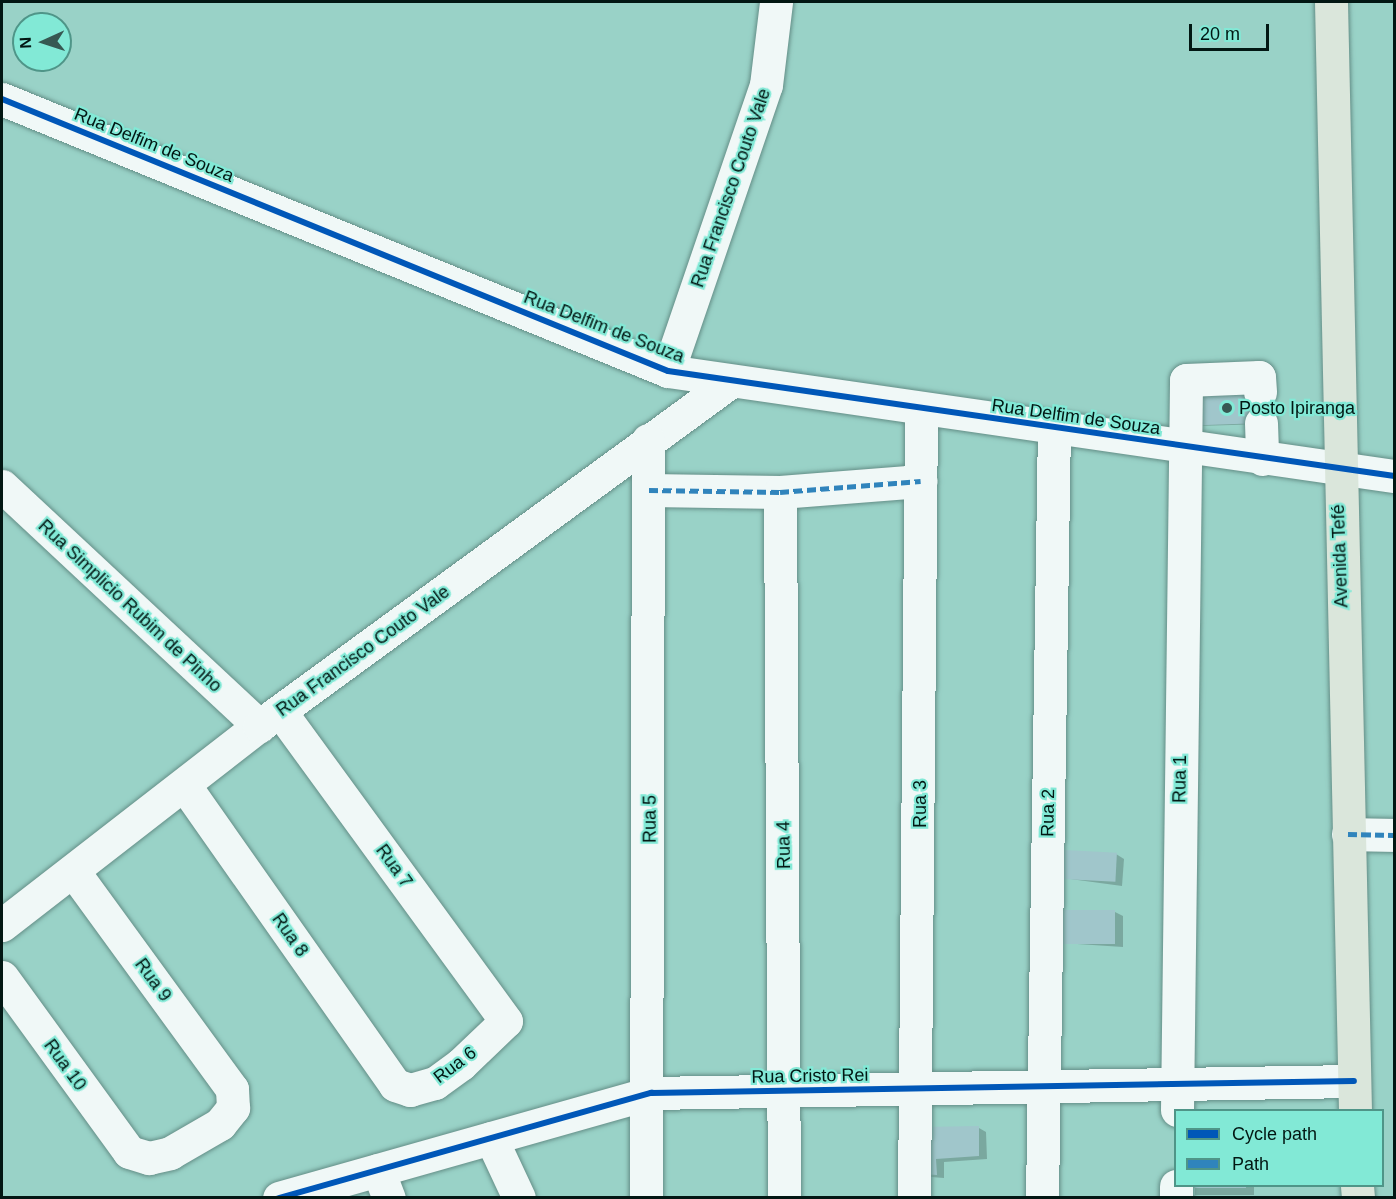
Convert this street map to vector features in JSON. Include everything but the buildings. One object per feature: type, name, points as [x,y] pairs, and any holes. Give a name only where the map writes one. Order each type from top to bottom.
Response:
[{"type":"main road","name":"Avenida Tefé","points":[[1331,2],[1338,470],[1355,1096]]},
{"type":"street","name":"Rua Francisco Couto Vale","points":[[668,371],[766,85],[776,2]]},
{"type":"street","name":"Rua Delfim de Souza","points":[[2,99],[668,371],[1184,448],[1395,476]]},
{"type":"street","name":"Rua 1","points":[[1177,1097],[1186,380],[1259,377],[1262,459]]},
{"type":"street","name":"Rua Francisco Couto Vale","points":[[2,925],[270,719],[730,382]]},
{"type":"street","name":"Rua 3","points":[[914,1197],[918,1089],[921,410]]},
{"type":"street","name":"Rua 2","points":[[1042,1197],[1054,429]]},
{"type":"street","name":"Rua 5","points":[[646,1197],[651,1093],[648,440]]},
{"type":"street","points":[[649,490],[780,492],[921,482]]},
{"type":"street","name":"Rua Simplicio Rubim de Pinho","points":[[2,486],[270,719]]},
{"type":"street","name":"Rua 4","points":[[780,492],[787,1091],[784,1197]]},
{"type":"street","name":"Rua 7","points":[[270,719],[507,1021]]},
{"type":"street","name":"Rua 8","points":[[185,786],[395,1085]]},
{"type":"street","points":[[1348,834],[1395,834]]},
{"type":"street","name":"Rua 9","points":[[73,871],[232,1089],[232,1108],[220,1124],[170,1153],[149,1158],[129,1152]]},
{"type":"street","name":"Rua 10","points":[[2,977],[129,1152]]},
{"type":"street","name":"Rua 6","points":[[395,1085],[410,1090],[435,1083],[507,1021]]},
{"type":"street","name":"Rua Cristo Rei","points":[[279,1197],[384,1184],[491,1138],[651,1093],[1043,1086],[1177,1097],[1355,1096]]},
{"type":"street","points":[[491,1138],[519,1197]]},
{"type":"marked path","points":[[649,490],[780,492],[921,481]]},
{"type":"marked path","points":[[1348,834],[1394,835]]},
{"type":"cycle path","points":[[2,99],[668,371],[1394,476]]},
{"type":"cycle path","points":[[279,1198],[651,1093],[1354,1081]]},
{"type":"place","name":"Posto Ipiranga","points":[[1227,408]]}]
